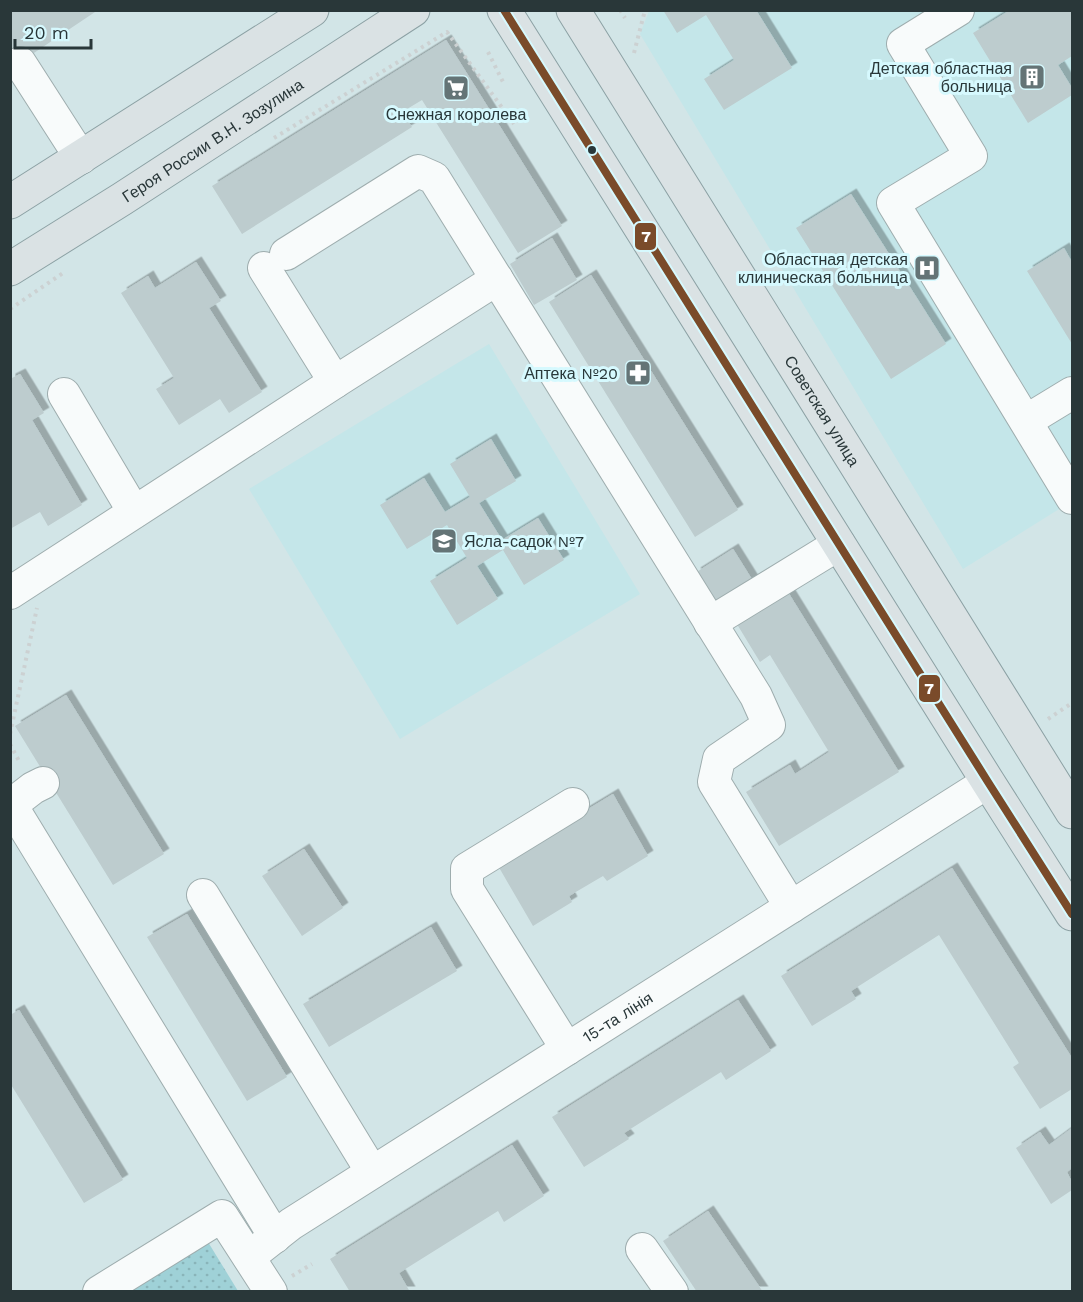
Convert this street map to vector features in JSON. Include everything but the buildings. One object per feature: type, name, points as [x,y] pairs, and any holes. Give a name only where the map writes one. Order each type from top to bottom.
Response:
[{"type":"main road","points":[[10,202],[312,10]]},
{"type":"main road","name":"Героя России В.Н. Зозулина","points":[[10,268],[122,199],[413,10]]},
{"type":"main road","points":[[504,10],[1072,914]]},
{"type":"main road","name":"Советская улица","points":[[573,10],[1072,812]]},
{"type":"street","points":[[958,10],[903,44],[971,156],[893,203],[1072,498]]},
{"type":"street","points":[[20,63],[81,158]]},
{"type":"street","points":[[335,382],[275,261],[418,171],[434,178],[756,696],[769,725],[718,759],[714,782],[791,907]]},
{"type":"street","points":[[10,593],[497,279]]},
{"type":"street","points":[[1026,421],[1072,393]]},
{"type":"street","points":[[64,394],[134,512]]},
{"type":"street","points":[[710,623],[839,544]]},
{"type":"street","name":"15-та лінія","points":[[249,1257],[291,1224],[988,782]]},
{"type":"street","points":[[43,783],[11,805],[274,1237]]},
{"type":"street","points":[[567,1049],[467,889],[467,869],[573,804]]},
{"type":"street","points":[[203,895],[372,1172]]},
{"type":"street","points":[[99,1292],[222,1216],[271,1292]]},
{"type":"street","points":[[642,1248],[672,1292]]},
{"type":"path","points":[[620,10],[625,18]]},
{"type":"path","points":[[633,52],[645,10]]},
{"type":"path","points":[[273,138],[447,32],[514,124]]},
{"type":"path","points":[[488,52],[504,84]]},
{"type":"path","points":[[10,309],[69,269]]},
{"type":"path","points":[[10,734],[46,570]]},
{"type":"path","points":[[1048,719],[1072,703]]},
{"type":"shaded area","name":"Областная детская клиническая больница","points":[[649,11],[1072,11],[1072,501],[963,569],[640,34]]},
{"type":"shaded area","name":"Ясла-садок №7","points":[[489,344],[640,594],[400,739],[249,489]]},
{"type":"shaded area","points":[[208,1242],[238,1291],[130,1292]]},
{"type":"transit line","name":"7","points":[[504,10],[1072,914]]},
{"type":"place","name":"Детская областная больница","points":[[1032,77]]},
{"type":"place","name":"Снежная королева","points":[[456,88]]},
{"type":"place","name":"Областная детская клиническая больница","points":[[927,268]]},
{"type":"place","name":"Аптека №20","points":[[638,373]]},
{"type":"place","name":"Ясла-садок №7","points":[[444,541]]}]
